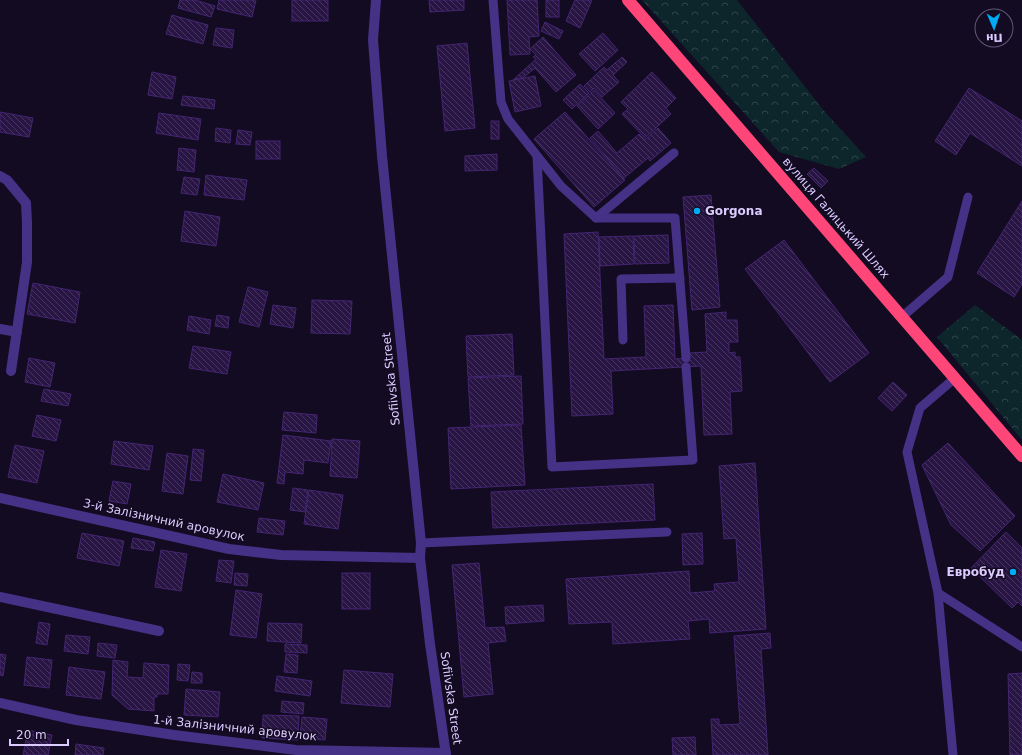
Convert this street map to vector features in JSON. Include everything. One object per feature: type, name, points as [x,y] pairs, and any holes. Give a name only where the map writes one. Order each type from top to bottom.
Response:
[{"type":"highway","name":"вулиця Галицький Шлях","points":[[628,0],[903,316],[1022,456]]},
{"type":"street","name":"Sofiivska Street","points":[[376,0],[373,40],[381,140],[421,544],[420,558],[430,644],[446,754]]},
{"type":"street","points":[[0,176],[7,180],[26,203],[27,262],[10,371]]},
{"type":"street","points":[[0,329],[17,332]]},
{"type":"street","name":"3-й Залізничний аровулок","points":[[0,498],[229,549],[280,554],[420,558]]},
{"type":"street","points":[[0,597],[159,631]]},
{"type":"street","name":"1-й Залізничний аровулок","points":[[0,703],[76,720],[174,735],[296,750],[446,754]]},
{"type":"lane","points":[[493,0],[501,102],[508,119],[561,186],[596,218],[675,218],[693,460],[552,467],[537,156]]},
{"type":"lane","points":[[596,218],[674,153]]},
{"type":"lane","points":[[903,316],[948,277],[968,197]]},
{"type":"lane","points":[[623,340],[621,279],[680,278]]},
{"type":"lane","points":[[953,755],[938,593],[907,452],[920,408],[956,378]]},
{"type":"lane","points":[[421,544],[667,532]]},
{"type":"lane","points":[[938,593],[1022,646]]},
{"type":"green space","points":[[642,0],[737,0],[825,112],[866,157],[839,169],[779,152]]},
{"type":"green space","points":[[975,305],[1022,340],[1022,440],[937,337]]},
{"type":"building","points":[[180,0],[195,0],[215,6],[211,17],[178,8]]},
{"type":"building","points":[[219,0],[256,0],[252,17],[217,9]]},
{"type":"building","points":[[292,0],[328,0],[328,21],[292,21]]},
{"type":"building","points":[[429,0],[464,0],[464,10],[430,12]]},
{"type":"building","points":[[507,0],[537,0],[539,36],[529,37],[530,54],[510,55]]},
{"type":"building","points":[[546,0],[559,0],[559,17],[546,17]]},
{"type":"building","points":[[575,0],[592,0],[580,28],[566,21]]},
{"type":"building","points":[[172,15],[208,25],[203,44],[166,34]]},
{"type":"building","points":[[545,22],[563,31],[559,39],[541,31]]},
{"type":"building","points":[[216,28],[234,30],[232,48],[213,45]]},
{"type":"building","points":[[603,33],[618,50],[595,71],[579,54]]},
{"type":"building","points":[[543,37],[576,75],[556,92],[535,68],[523,78],[513,80],[536,59],[533,57],[536,55],[530,49]]},
{"type":"building","points":[[467,43],[475,128],[445,131],[437,46]]},
{"type":"building","points":[[622,57],[627,62],[613,75],[619,82],[602,97],[594,88],[590,92],[584,86],[604,67],[607,70]]},
{"type":"building","points":[[152,72],[176,77],[172,99],[148,95]]},
{"type":"building","points":[[652,72],[676,98],[666,108],[671,114],[645,138],[622,114],[628,109],[621,102]]},
{"type":"building","points":[[535,76],[541,106],[515,112],[509,81]]},
{"type":"building","points":[[580,84],[589,93],[572,109],[563,100]]},
{"type":"building","points":[[969,88],[1022,121],[1022,166],[970,133],[956,155],[935,141]]},
{"type":"building","points":[[594,90],[615,113],[598,129],[577,106]]},
{"type":"building","points":[[183,96],[215,100],[214,109],[181,105]]},
{"type":"building","points":[[0,112],[33,118],[29,137],[0,132]]},
{"type":"building","points":[[565,112],[625,180],[594,207],[534,139]]},
{"type":"building","points":[[159,113],[201,119],[198,140],[156,133]]},
{"type":"building","points":[[491,121],[499,121],[499,139],[491,139]]},
{"type":"building","points":[[216,128],[231,130],[230,143],[215,141]]},
{"type":"building","points":[[658,128],[671,143],[650,161],[648,158],[624,178],[590,138],[598,131],[617,153],[639,134],[645,140]]},
{"type":"building","points":[[238,130],[252,132],[250,145],[236,144]]},
{"type":"building","points":[[256,141],[280,141],[280,159],[256,159]]},
{"type":"building","points":[[179,148],[196,150],[194,172],[177,170]]},
{"type":"building","points":[[497,154],[497,170],[465,171],[465,156]]},
{"type":"building","points":[[814,168],[828,181],[821,188],[807,174]]},
{"type":"building","points":[[206,175],[247,180],[244,200],[204,195]]},
{"type":"building","points":[[184,177],[200,179],[197,195],[181,193]]},
{"type":"building","points":[[711,195],[720,307],[692,310],[683,197]]},
{"type":"building","points":[[1022,201],[1022,284],[1014,297],[977,273]]},
{"type":"building","points":[[185,211],[220,217],[216,246],[181,241]]},
{"type":"building","points":[[598,232],[604,359],[646,357],[644,306],[673,305],[675,359],[690,358],[689,353],[707,352],[705,314],[726,312],[726,320],[737,320],[738,342],[729,342],[729,353],[735,352],[735,357],[740,357],[742,391],[730,392],[732,434],[704,435],[701,366],[611,371],[613,414],[572,416],[564,234]]},
{"type":"building","points":[[668,235],[669,263],[635,264],[634,236]]},
{"type":"building","points":[[633,236],[634,264],[600,266],[599,237]]},
{"type":"building","points":[[784,240],[869,353],[830,382],[745,269]]},
{"type":"building","points":[[33,283],[80,292],[75,323],[27,314]]},
{"type":"building","points":[[248,287],[268,292],[259,327],[239,322]]},
{"type":"building","points":[[312,300],[352,301],[350,334],[311,333]]},
{"type":"building","points":[[273,305],[296,308],[293,328],[270,324]]},
{"type":"building","points":[[217,315],[229,317],[228,328],[215,326]]},
{"type":"building","points":[[189,316],[211,320],[209,334],[187,330]]},
{"type":"building","points":[[512,334],[514,375],[468,377],[466,336]]},
{"type":"building","points":[[193,346],[231,352],[227,374],[189,368]]},
{"type":"building","points":[[29,358],[55,363],[50,387],[25,382]]},
{"type":"building","points":[[521,376],[523,424],[471,426],[468,378]]},
{"type":"building","points":[[893,382],[907,395],[892,411],[878,398]]},
{"type":"building","points":[[44,389],[71,394],[68,406],[41,401]]},
{"type":"building","points":[[284,412],[317,415],[316,433],[282,430]]},
{"type":"building","points":[[37,415],[61,420],[56,441],[32,436]]},
{"type":"building","points":[[521,425],[525,485],[451,489],[448,428]]},
{"type":"building","points":[[283,435],[331,441],[328,463],[304,460],[303,474],[285,472],[284,484],[277,483]]},
{"type":"building","points":[[332,439],[360,441],[357,478],[330,476]]},
{"type":"building","points":[[114,441],[153,446],[149,470],[111,464]]},
{"type":"building","points":[[948,443],[1015,516],[980,551],[951,525],[922,465]]},
{"type":"building","points":[[15,445],[44,451],[37,483],[8,477]]},
{"type":"building","points":[[193,449],[204,450],[201,481],[190,480]]},
{"type":"building","points":[[167,453],[188,456],[183,494],[162,491]]},
{"type":"building","points":[[755,463],[766,629],[710,633],[709,619],[688,621],[690,639],[613,644],[612,622],[569,624],[566,579],[689,571],[690,593],[715,591],[714,584],[739,582],[736,538],[724,539],[719,466]]},
{"type":"building","points":[[223,474],[264,483],[258,510],[217,502]]},
{"type":"building","points":[[113,481],[131,484],[127,504],[109,501]]},
{"type":"building","points":[[653,484],[655,520],[493,528],[491,492]]},
{"type":"building","points":[[293,488],[308,490],[305,512],[290,510]]},
{"type":"building","points":[[309,490],[343,495],[338,529],[304,524]]},
{"type":"building","points":[[259,518],[285,521],[283,535],[257,532]]},
{"type":"building","points":[[1006,532],[1022,548],[1022,606],[1018,602],[1012,608],[971,568]]},
{"type":"building","points":[[82,533],[124,541],[119,566],[77,558]]},
{"type":"building","points":[[702,533],[703,564],[683,565],[682,534]]},
{"type":"building","points":[[133,538],[155,542],[153,551],[131,548]]},
{"type":"building","points":[[161,550],[187,554],[181,591],[155,587]]},
{"type":"building","points":[[219,560],[234,561],[231,583],[216,581]]},
{"type":"building","points":[[479,563],[485,628],[504,627],[506,641],[488,643],[493,694],[464,697],[452,565]]},
{"type":"building","points":[[235,573],[248,574],[247,586],[234,585]]},
{"type":"building","points":[[342,573],[370,573],[370,609],[342,609]]},
{"type":"building","points":[[236,590],[262,594],[256,638],[230,635]]},
{"type":"building","points":[[543,605],[544,621],[506,624],[505,607]]},
{"type":"building","points":[[39,622],[50,624],[47,645],[36,643]]},
{"type":"building","points":[[268,623],[302,624],[301,643],[267,641]]},
{"type":"building","points":[[770,633],[771,648],[761,649],[768,755],[713,755],[711,719],[719,719],[719,725],[740,724],[734,636]]},
{"type":"building","points":[[66,635],[90,637],[88,654],[64,651]]},
{"type":"building","points":[[98,643],[117,645],[115,658],[97,656]]},
{"type":"building","points":[[285,644],[307,645],[307,653],[285,652]]},
{"type":"building","points":[[0,654],[6,655],[3,676],[0,675]]},
{"type":"building","points":[[286,654],[298,655],[297,673],[284,672]]},
{"type":"building","points":[[27,657],[52,660],[49,688],[24,685]]},
{"type":"building","points":[[113,660],[128,662],[127,677],[143,678],[144,663],[169,665],[168,694],[157,694],[157,697],[154,697],[154,711],[128,709],[112,695]]},
{"type":"building","points":[[178,664],[190,665],[188,681],[177,680]]},
{"type":"building","points":[[69,667],[105,672],[101,699],[66,695]]},
{"type":"building","points":[[344,670],[393,674],[390,707],[341,703]]},
{"type":"building","points":[[192,672],[202,673],[202,683],[191,683]]},
{"type":"building","points":[[1022,673],[1022,755],[1010,755],[1008,674]]},
{"type":"building","points":[[277,676],[312,681],[310,696],[275,691]]},
{"type":"building","points":[[186,689],[220,692],[218,717],[184,715]]},
{"type":"building","points":[[282,701],[304,703],[303,714],[281,712]]},
{"type":"building","points":[[263,715],[299,716],[298,740],[262,738]]},
{"type":"building","points":[[302,717],[327,719],[325,740],[300,738]]},
{"type":"building","points":[[28,730],[52,735],[48,755],[23,755]]},
{"type":"building","points":[[695,737],[696,755],[673,755],[672,738]]},
{"type":"building","points":[[76,744],[104,748],[103,755],[75,755]]},
{"type":"place","name":"Gorgona","points":[[697,211]]},
{"type":"place","name":"Евробуд","points":[[1013,572]]}]
